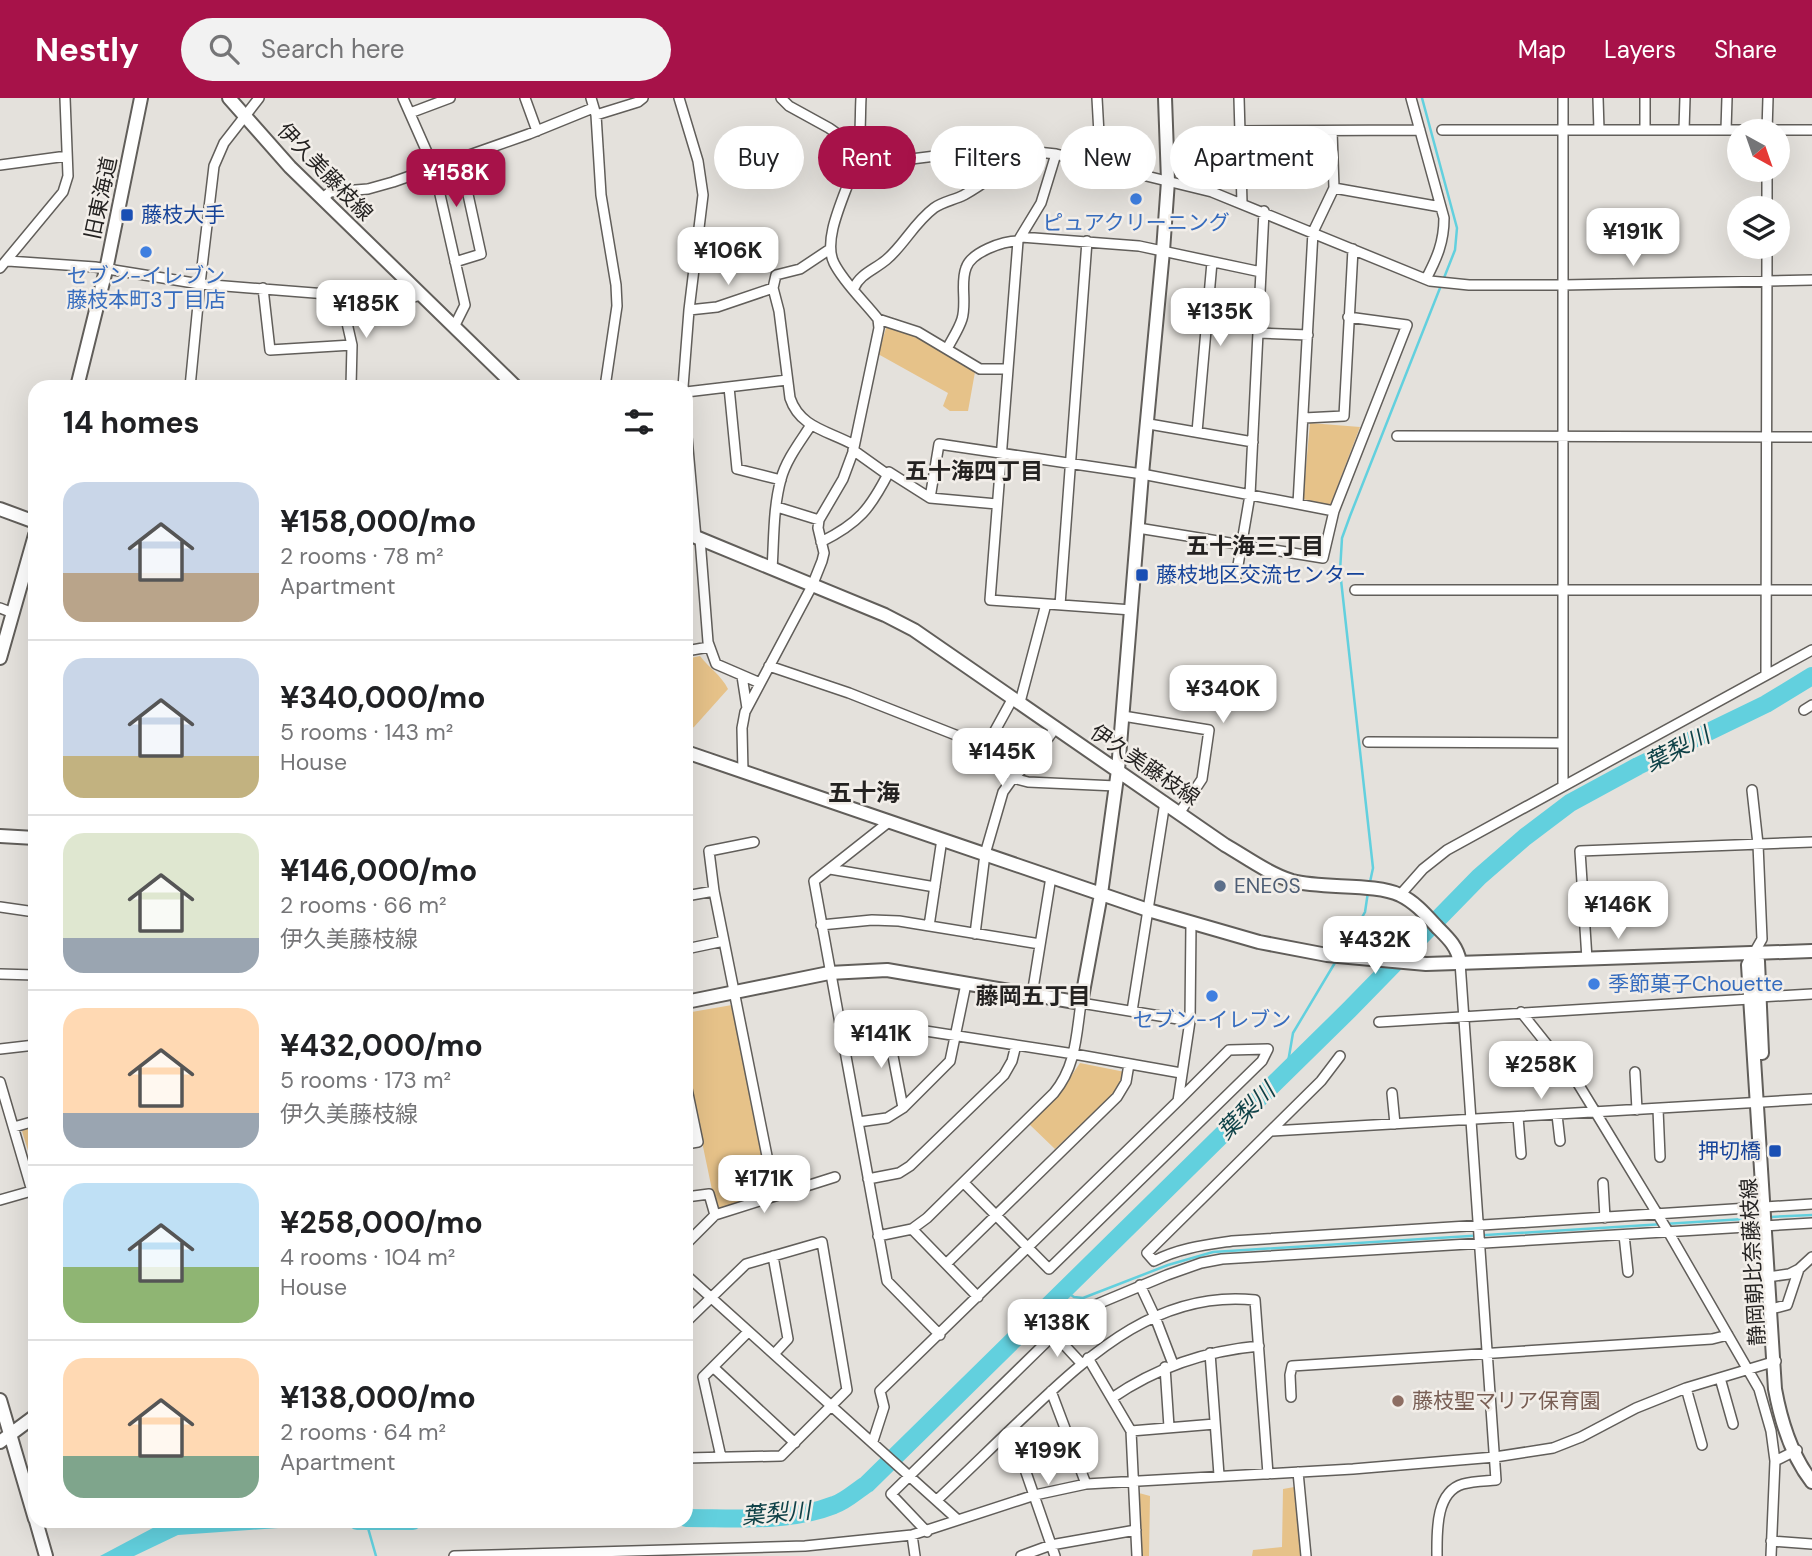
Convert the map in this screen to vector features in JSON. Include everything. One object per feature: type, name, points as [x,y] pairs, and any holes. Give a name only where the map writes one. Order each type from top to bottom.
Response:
[{"type":"main road","name":"旧東海道","points":[[79,380],[106,270],[141,98]]},
{"type":"main road","name":"伊久美藤枝線","points":[[229,98],[290,167],[509,380]]},
{"type":"main road","points":[[693,1001],[829,973],[887,970],[1081,1003],[1101,894],[1118,770],[1168,181],[1165,98]]},
{"type":"main road","points":[[0,509],[28,519]]},
{"type":"main road","name":"伊久美藤枝線","points":[[694,537],[885,615],[914,630],[1226,845],[1283,877],[1400,895],[1415,904],[1452,942],[1460,962]]},
{"type":"main road","points":[[0,658],[28,560]]},
{"type":"main road","points":[[693,754],[1148,910],[1259,942],[1327,955],[1426,964],[1812,951]]},
{"type":"main road","points":[[0,836],[28,838]]},
{"type":"main road","name":"静岡朝比奈藤枝線","points":[[1754,953],[1758,961],[1755,998],[1775,1361],[1784,1412],[1796,1450],[1812,1482]]},
{"type":"main road","name":"静岡朝比奈藤枝線","points":[[1770,1277],[1775,1308],[1775,1361]]},
{"type":"main road","points":[[0,1400],[5,1438],[28,1501]]},
{"type":"main road","points":[[5,1438],[28,1421]]},
{"type":"main road","name":"静岡朝比奈藤枝線","points":[[1796,1450],[1812,1473]]},
{"type":"main road","points":[[37,1528],[46,1556]]},
{"type":"street","points":[[0,268],[63,192],[68,176],[65,98]]},
{"type":"street","points":[[191,380],[214,166],[224,143],[259,98]]},
{"type":"street","points":[[403,98],[434,167],[465,305],[454,327]]},
{"type":"street","points":[[410,113],[450,98]]},
{"type":"street","points":[[526,98],[537,131]]},
{"type":"street","points":[[322,199],[330,192],[368,189],[434,167],[537,131],[593,107],[638,102],[643,98]]},
{"type":"street","points":[[680,98],[703,181],[684,380]]},
{"type":"street","points":[[781,98],[789,106],[824,126]]},
{"type":"street","points":[[859,126],[860,98]]},
{"type":"street","points":[[1097,98],[1099,126]]},
{"type":"street","points":[[1239,98],[1240,126]]},
{"type":"street","points":[[1411,98],[1444,218],[1440,251],[1428,280]]},
{"type":"street","points":[[1563,98],[1563,784]]},
{"type":"street","points":[[1598,98],[1599,130]]},
{"type":"street","points":[[1645,98],[1645,130]]},
{"type":"street","points":[[1684,130],[1685,98]]},
{"type":"street","points":[[1442,130],[1726,130],[1727,98]]},
{"type":"street","points":[[1767,119],[1768,98]]},
{"type":"street","points":[[593,107],[601,195],[616,285],[617,306],[606,380]]},
{"type":"street","points":[[1338,131],[1420,130]]},
{"type":"street","points":[[1790,130],[1812,130]]},
{"type":"street","points":[[1046,153],[1060,155]]},
{"type":"street","points":[[1056,154],[1041,203],[1020,239],[1007,369],[990,600],[1132,610]]},
{"type":"street","points":[[0,165],[67,156]]},
{"type":"street","points":[[455,262],[481,254],[460,158]]},
{"type":"street","points":[[1156,178],[1212,191],[1428,280],[1454,284],[1563,285],[1812,280]]},
{"type":"street","points":[[743,772],[742,728],[747,708],[822,562],[824,553],[818,528],[819,520],[843,479],[854,447],[879,328],[878,319],[834,262],[830,249],[846,189]]},
{"type":"street","points":[[854,288],[858,279],[886,260],[912,228],[935,207],[973,189]]},
{"type":"street","points":[[1242,189],[1242,203]]},
{"type":"street","points":[[1298,504],[1313,232],[1334,189]]},
{"type":"street","points":[[1338,189],[1441,207]]},
{"type":"street","points":[[1236,577],[1250,495],[1264,211]]},
{"type":"street","points":[[947,349],[962,317],[966,267],[991,247],[1007,241],[1087,241],[1163,251],[1261,272]]},
{"type":"street","points":[[1060,605],[1087,241]]},
{"type":"street","points":[[830,249],[800,269],[776,275],[773,288],[794,410],[805,422],[854,447],[888,475]]},
{"type":"street","points":[[1304,418],[1344,416],[1353,250]]},
{"type":"street","points":[[1766,675],[1768,259]]},
{"type":"street","points":[[8,261],[95,267],[200,284],[403,300],[421,295]]},
{"type":"street","points":[[1197,432],[1212,262]]},
{"type":"street","points":[[263,288],[270,349],[352,345]]},
{"type":"street","points":[[689,310],[717,307],[773,288]]},
{"type":"street","points":[[344,295],[352,345],[351,380]]},
{"type":"street","points":[[1138,528],[1324,558],[1334,511],[1408,325],[1348,317]]},
{"type":"street","points":[[878,319],[918,332],[979,369],[1007,369]]},
{"type":"street","points":[[1258,333],[1308,335]]},
{"type":"street","points":[[693,391],[787,380]]},
{"type":"street","points":[[729,387],[737,469],[781,480]]},
{"type":"street","points":[[1149,424],[1253,442]]},
{"type":"street","points":[[772,569],[781,480],[811,425]]},
{"type":"street","points":[[1397,436],[1812,436]]},
{"type":"street","points":[[930,498],[939,444],[1142,474],[1334,511]]},
{"type":"street","points":[[821,542],[843,531],[871,506],[889,472],[930,498],[997,505]]},
{"type":"street","points":[[777,507],[819,520]]},
{"type":"street","points":[[694,537],[709,647],[716,664],[760,683]]},
{"type":"street","points":[[1355,590],[1812,590]]},
{"type":"street","points":[[986,747],[1016,700],[1046,604]]},
{"type":"street","points":[[0,608],[13,613]]},
{"type":"street","points":[[693,650],[709,647]]},
{"type":"street","points":[[1400,895],[1423,869],[1447,850],[1563,784],[1812,650]]},
{"type":"street","points":[[769,666],[849,693],[986,747],[1013,778],[1028,782],[1116,786]]},
{"type":"street","points":[[742,676],[747,708]]},
{"type":"street","points":[[1123,716],[1209,730],[1202,779],[1180,811]]},
{"type":"street","points":[[975,934],[985,854],[997,807],[1013,778],[1033,760],[1056,727]]},
{"type":"street","points":[[1368,742],[1562,743]]},
{"type":"street","points":[[1752,790],[1758,844],[1762,939],[1754,953]]},
{"type":"street","points":[[1132,1011],[1166,802]]},
{"type":"street","points":[[890,821],[814,881],[887,1282],[940,1335]]},
{"type":"street","points":[[929,926],[942,839]]},
{"type":"street","points":[[754,842],[709,851],[714,891],[775,1196]]},
{"type":"street","points":[[1587,958],[1580,851],[1812,842]]},
{"type":"street","points":[[830,869],[935,887]]},
{"type":"street","points":[[1032,995],[1051,877]]},
{"type":"street","points":[[693,895],[714,891]]},
{"type":"street","points":[[0,907],[28,911]]},
{"type":"street","points":[[821,925],[872,920],[899,921],[1040,944]]},
{"type":"street","points":[[1178,1101],[1190,1021],[1191,923]]},
{"type":"street","points":[[693,947],[724,941]]},
{"type":"street","points":[[1437,1556],[1437,1515],[1449,1495],[1461,1484],[1496,1480],[1460,962]]},
{"type":"street","points":[[0,974],[28,975]]},
{"type":"street","points":[[858,1122],[887,1118],[903,1108],[950,1061],[966,984]]},
{"type":"street","points":[[1379,1022],[1812,994]]},
{"type":"street","points":[[878,1236],[912,1229],[964,1183],[1054,1094],[1066,1078],[1074,1054],[1081,1003],[1190,1021]]},
{"type":"street","points":[[1521,1012],[1577,1082],[1669,1233],[1759,1389],[1772,1432],[1775,1461],[1771,1556]]},
{"type":"street","points":[[840,1026],[887,1025],[1181,1073]]},
{"type":"street","points":[[887,1025],[903,1108]]},
{"type":"street","points":[[868,1179],[899,1173],[910,1166],[1004,1074],[1012,1061],[1016,1045]]},
{"type":"street","points":[[0,1049],[28,1046]]},
{"type":"street","points":[[873,1441],[884,1407],[880,1391],[940,1335],[1028,1247],[1229,1050],[1268,1049],[1262,1061],[1049,1269],[1028,1247],[997,1215],[964,1183]]},
{"type":"street","points":[[1340,1056],[1321,1081],[1147,1253],[1154,1261],[1200,1245],[1232,1241],[1812,1204]]},
{"type":"street","points":[[946,1264],[1117,1097],[1126,1082],[1129,1064]]},
{"type":"street","points":[[1635,1072],[1637,1110]]},
{"type":"street","points":[[0,1082],[28,1172]]},
{"type":"street","points":[[1392,1093],[1395,1124]]},
{"type":"street","points":[[1272,1130],[1812,1099]]},
{"type":"street","points":[[1658,1109],[1660,1157]]},
{"type":"street","points":[[1557,1115],[1559,1141]]},
{"type":"street","points":[[1518,1117],[1521,1154]]},
{"type":"street","points":[[693,1118],[698,1142],[693,1143]]},
{"type":"street","points":[[14,1127],[28,1123]]},
{"type":"street","points":[[693,1237],[715,1215],[835,1177]]},
{"type":"street","points":[[1603,1183],[1605,1218]]},
{"type":"street","points":[[0,1200],[28,1193]]},
{"type":"street","points":[[693,1196],[709,1195],[715,1215]]},
{"type":"street","points":[[927,1532],[891,1494],[1067,1321],[1085,1307],[1201,1263],[1222,1259],[1767,1228],[1812,1223]]},
{"type":"street","points":[[912,1229],[978,1297]]},
{"type":"street","points":[[1624,1235],[1628,1272]]},
{"type":"street","points":[[693,1315],[746,1264],[822,1242],[847,1390],[781,1456],[693,1458]]},
{"type":"street","points":[[773,1256],[789,1339],[774,1354]]},
{"type":"street","points":[[1770,1277],[1789,1274],[1812,1257]]},
{"type":"street","points":[[1775,1308],[1787,1304],[1799,1269]]},
{"type":"street","points":[[693,1282],[958,1520]]},
{"type":"street","points":[[1140,1286],[1156,1317],[1169,1366],[1169,1427]]},
{"type":"street","points":[[937,1500],[1084,1360],[1110,1341],[1156,1317],[1204,1300],[1255,1300],[1268,1474]]},
{"type":"street","points":[[721,1457],[703,1377],[748,1332]]},
{"type":"street","points":[[1055,1335],[1084,1360],[1112,1398],[1131,1431],[1137,1556]]},
{"type":"street","points":[[1291,1397],[1292,1366],[1712,1339],[1728,1335]]},
{"type":"street","points":[[1112,1398],[1169,1366],[1210,1353],[1259,1346]]},
{"type":"street","points":[[1210,1353],[1219,1475]]},
{"type":"street","points":[[454,1556],[806,1551],[927,1532],[1035,1495],[1086,1485],[1495,1457],[1553,1448],[1581,1437],[1636,1408],[1686,1388],[1775,1361]]},
{"type":"street","points":[[713,1367],[794,1443]]},
{"type":"street","points":[[1720,1378],[1734,1424]]},
{"type":"street","points":[[1686,1388],[1702,1445]]},
{"type":"street","points":[[1051,1391],[1086,1485]]},
{"type":"street","points":[[1131,1431],[1215,1424]]},
{"type":"street","points":[[1011,1429],[1055,1556]]},
{"type":"street","points":[[1775,1461],[1796,1450]]},
{"type":"street","points":[[1298,1472],[1306,1556]]},
{"type":"street","points":[[1021,1556],[1051,1545],[1136,1530]]},
{"type":"street","points":[[912,1535],[915,1556]]},
{"type":"street","points":[[1771,1541],[1812,1544]]},
{"type":"shaded area","points":[[887,325],[927,342],[975,372],[968,411],[950,411],[943,406],[948,393],[878,354]]},
{"type":"shaded area","points":[[1310,423],[1360,427],[1330,506],[1303,499]]},
{"type":"shaded area","points":[[700,656],[728,689],[693,728],[693,658]]},
{"type":"shaded area","points":[[732,1005],[770,1190],[766,1195],[720,1211],[716,1209],[693,1099],[693,1012]]},
{"type":"shaded area","points":[[1080,1063],[1125,1072],[1112,1095],[1055,1149],[1029,1124],[1058,1095]]},
{"type":"shaded area","points":[[28,1128],[28,1151],[22,1131]]},
{"type":"shaded area","points":[[1300,1486],[1300,1556],[1252,1556],[1253,1550],[1282,1547],[1283,1489]]},
{"type":"shaded area","points":[[1139,1493],[1150,1496],[1149,1556],[1138,1556]]},
{"type":"water","points":[[153,1528],[277,1528],[178,1535],[134,1556],[100,1556]]},
{"type":"waterway","points":[[1370,882],[1373,868],[1340,571],[1342,538],[1455,250],[1457,228],[1422,98]]},
{"type":"waterway","name":"葉梨川","points":[[693,1518],[798,1515],[838,1503],[867,1484],[1349,1010],[1479,877],[1525,837],[1570,803],[1638,766],[1766,704],[1812,676]]},
{"type":"waterway","points":[[1342,953],[1365,912],[1368,892]]},
{"type":"waterway","points":[[1287,1068],[1293,1033],[1336,961]]},
{"type":"waterway","points":[[1770,1217],[1812,1215]]},
{"type":"waterway","points":[[1062,1289],[1074,1297],[1083,1298],[1168,1265],[1213,1252],[1760,1218]]},
{"type":"waterway","points":[[368,1528],[376,1556]]},
{"type":"place","name":"ピュアクリーニング","points":[[1136,199]]},
{"type":"place","name":"藤枝大手","points":[[127,215]]},
{"type":"place","name":"セブン−イレブン 藤枝本町3丁目店","points":[[146,252]]},
{"type":"place","name":"藤枝地区交流センター","points":[[1142,575]]},
{"type":"place","name":"ENEOS","points":[[1220,886]]},
{"type":"place","name":"季節菓子Chouette","points":[[1594,984]]},
{"type":"place","name":"セブン-イレブン","points":[[1212,996]]},
{"type":"place","name":"押切橋","points":[[1775,1151]]},
{"type":"place","name":"藤枝聖マリア保育園","points":[[1398,1401]]},
{"type":"district","name":"五十海四丁目","points":[[974,471]]},
{"type":"district","name":"五十海三丁目","points":[[1255,546]]},
{"type":"district","name":"五十海","points":[[864,793]]},
{"type":"district","name":"藤岡五丁目","points":[[1033,996]]}]
